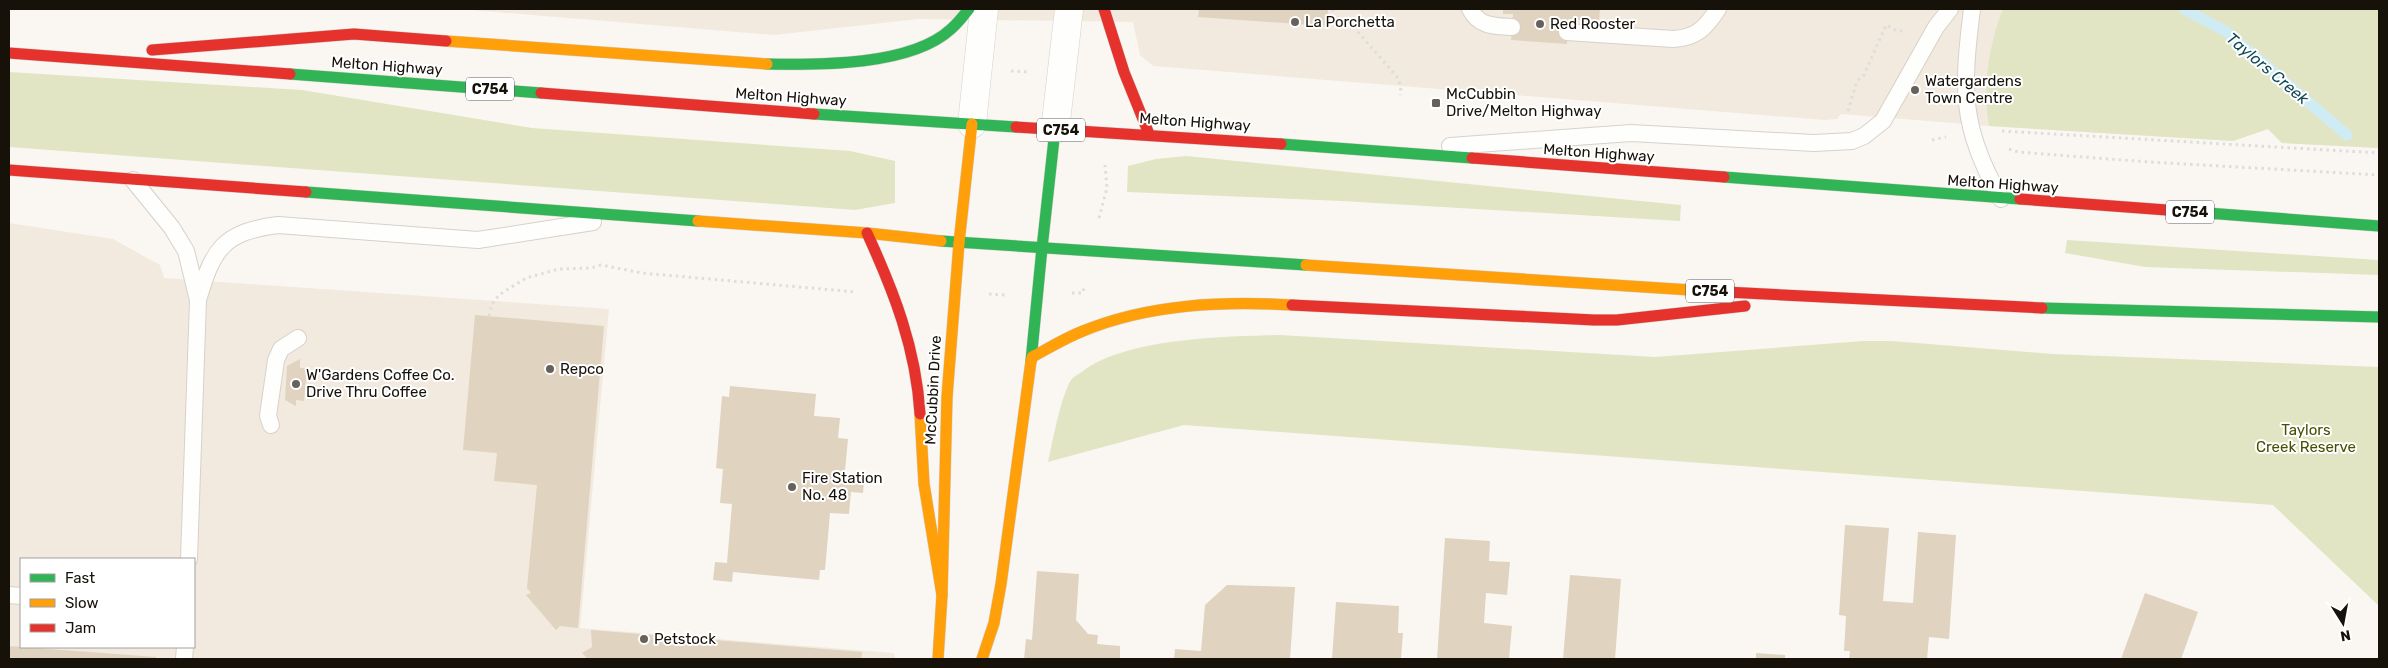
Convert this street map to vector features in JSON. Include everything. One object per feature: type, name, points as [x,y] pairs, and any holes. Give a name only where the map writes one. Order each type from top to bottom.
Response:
[{"type":"main road","points":[[64,57],[354,34],[732,63],[827,64],[887,55],[927,45],[948,34],[969,9]]},
{"type":"main road","points":[[1104,9],[1127,84],[1149,134]]},
{"type":"main road","name":"Melton Highway","points":[[9,53],[896,120],[1149,134],[1383,151],[2379,226]]},
{"type":"main road","name":"McCubbin Drive","points":[[938,659],[942,595],[947,397],[959,243],[972,124]]},
{"type":"main road","points":[[982,659],[996,613],[1032,357],[1055,130]]},
{"type":"main road","name":"C754","points":[[9,170],[867,233],[959,243],[1821,298],[2099,311],[2379,317]]},
{"type":"main road","points":[[867,233],[893,290],[902,316],[916,378],[922,421],[924,484],[942,595]]},
{"type":"main road","points":[[1032,357],[1090,328],[1142,313],[1218,303],[1259,303],[1616,320],[1821,298]]},
{"type":"street","points":[[972,124],[984,9]]},
{"type":"street","points":[[1055,130],[1069,9]]},
{"type":"lane","points":[[1470,9],[1478,20],[1484,24],[1512,27]]},
{"type":"lane","points":[[1567,32],[1673,39],[1688,38],[1706,27],[1718,9]]},
{"type":"lane","points":[[1383,151],[1631,133],[1814,143],[1852,141],[1864,136],[1883,121],[1936,27],[1950,9]]},
{"type":"lane","points":[[1972,9],[1965,84],[1966,108],[1971,133],[1985,171],[2001,199]]},
{"type":"lane","points":[[133,180],[172,228],[186,251],[198,300]]},
{"type":"lane","points":[[189,558],[198,300],[207,270],[214,255],[225,242],[242,233],[278,225],[478,240],[631,216]]},
{"type":"lane","points":[[270,424],[268,416],[276,360],[281,349],[298,338]]},
{"type":"path","points":[[1333,9],[1332,17],[1340,18],[1351,24],[1397,77],[1401,86],[1400,95]]},
{"type":"path","points":[[1846,119],[1857,81],[1864,75],[1886,25],[1897,31],[1911,28]]},
{"type":"path","points":[[1932,140],[1987,130],[2379,153]]},
{"type":"path","points":[[2018,152],[2149,162],[2379,175]]},
{"type":"shaded area","name":"Watergardens Town Centre","points":[[460,9],[2379,9],[2379,148],[2282,143],[2268,129],[2233,141],[1989,126],[1841,114],[1837,119],[1825,120],[1153,66],[1140,55],[1133,22],[919,19],[774,35]]},
{"type":"shaded area","points":[[9,223],[113,239],[160,265],[164,278],[609,309],[580,628],[894,653],[895,659],[9,659]]},
{"type":"green space","points":[[2003,9],[2379,9],[2379,148],[2282,143],[2268,129],[2233,141],[1989,126],[1986,97],[1988,66],[1994,36]]},
{"type":"green space","points":[[9,72],[302,90],[532,128],[850,151],[895,161],[895,203],[855,210],[9,147]]},
{"type":"green space","points":[[1186,156],[1681,205],[1680,221],[1342,201],[1127,192],[1128,166],[1156,159]]},
{"type":"green space","points":[[2067,240],[2379,260],[2379,275],[2145,267],[2065,253]]},
{"type":"green space","name":"Taylors Creek Reserve","points":[[1280,335],[1655,357],[1863,341],[1892,341],[2053,354],[2379,367],[2379,606],[2273,505],[1184,425],[1048,462],[1060,408],[1071,380],[1102,360],[1150,345],[1177,341],[1232,336]]},
{"type":"building","name":"La Porchetta","points":[[1199,9],[1328,9],[1327,26],[1198,17]]},
{"type":"building","name":"Red Rooster","points":[[1503,9],[1600,9],[1599,22],[1568,19],[1567,44],[1511,40],[1513,14],[1503,14]]},
{"type":"building","points":[[475,315],[604,326],[578,628],[560,626],[556,630],[526,595],[531,593],[527,588],[537,485],[494,481],[497,453],[463,450]]},
{"type":"building","name":"W'Gardens Coffee Co. Drive Thru Coffee","points":[[300,359],[300,368],[307,368],[304,401],[296,400],[296,406],[285,400],[287,366]]},
{"type":"building","name":"Fire Station No. 48","points":[[730,386],[816,394],[814,416],[840,418],[838,438],[848,439],[844,481],[864,482],[863,493],[851,492],[849,514],[830,513],[825,570],[820,570],[819,580],[733,572],[732,582],[713,580],[715,562],[727,563],[732,504],[720,503],[723,469],[716,468],[722,396],[729,397]]},
{"type":"building","points":[[1845,525],[1889,528],[1883,601],[1913,603],[1918,532],[1956,535],[1949,639],[1929,637],[1927,659],[1849,659],[1850,651],[1844,651],[1846,616],[1839,615]]},
{"type":"building","points":[[1445,538],[1490,541],[1489,561],[1510,562],[1507,595],[1486,593],[1484,623],[1512,626],[1509,659],[1437,659]]},
{"type":"building","points":[[1037,571],[1079,574],[1076,620],[1088,634],[1098,635],[1097,644],[1120,646],[1120,659],[1024,659],[1026,639],[1032,640]]},
{"type":"building","points":[[1570,575],[1621,579],[1615,659],[1563,659]]},
{"type":"building","points":[[1227,585],[1295,587],[1290,659],[1174,659],[1175,649],[1201,651],[1205,605]]},
{"type":"building","points":[[2145,593],[2198,612],[2181,659],[2121,659]]},
{"type":"building","points":[[1336,602],[1399,606],[1398,633],[1403,633],[1401,659],[1332,659]]},
{"type":"building","name":"Petstock","points":[[591,630],[862,652],[861,659],[588,659],[582,653],[592,647]]},
{"type":"building","points":[[9,646],[156,657],[156,659],[9,659]]},
{"type":"building","points":[[1756,653],[1785,655],[1785,659],[1756,659]]},
{"type":"waterway","name":"Taylors Creek","points":[[2184,9],[2227,32],[2347,135]]},
{"type":"traffic: fast","points":[[767,64],[838,63],[889,57],[934,41],[951,29],[969,9]]},
{"type":"traffic: fast","points":[[290,74],[541,93]]},
{"type":"traffic: fast","points":[[814,114],[1016,127]]},
{"type":"traffic: fast","points":[[1042,248],[1055,130]]},
{"type":"traffic: fast","points":[[1281,144],[1472,158]]},
{"type":"traffic: fast","points":[[1724,177],[2020,199]]},
{"type":"traffic: fast","points":[[306,192],[698,221]]},
{"type":"traffic: fast","points":[[2207,213],[2379,226]]},
{"type":"traffic: fast","points":[[941,241],[1306,265]]},
{"type":"traffic: fast","points":[[1031,361],[1042,248]]},
{"type":"traffic: fast","points":[[2042,308],[2379,317]]},
{"type":"traffic: slow","points":[[446,41],[767,64]]},
{"type":"traffic: slow","points":[[959,243],[972,124]]},
{"type":"traffic: slow","points":[[698,221],[867,233],[941,241]]},
{"type":"traffic: slow","points":[[938,659],[942,595],[947,397],[959,243]]},
{"type":"traffic: slow","points":[[1306,265],[1706,291]]},
{"type":"traffic: slow","points":[[1032,357],[1083,331],[1134,315],[1186,306],[1213,304],[1292,305]]},
{"type":"traffic: slow","points":[[982,659],[994,623],[1001,584],[1031,361]]},
{"type":"traffic: slow","points":[[920,414],[924,484],[942,595]]},
{"type":"traffic: jam","points":[[1104,9],[1124,72],[1149,134]]},
{"type":"traffic: jam","points":[[152,50],[354,34],[446,41]]},
{"type":"traffic: jam","points":[[9,53],[290,74]]},
{"type":"traffic: jam","points":[[541,93],[814,114]]},
{"type":"traffic: jam","points":[[1016,127],[1281,144]]},
{"type":"traffic: jam","points":[[1472,158],[1724,177]]},
{"type":"traffic: jam","points":[[9,170],[306,192]]},
{"type":"traffic: jam","points":[[2020,199],[2207,213]]},
{"type":"traffic: jam","points":[[867,233],[895,299],[909,343],[918,390],[920,414]]},
{"type":"traffic: jam","points":[[1706,291],[2042,308]]},
{"type":"traffic: jam","points":[[1292,305],[1594,320],[1617,320],[1745,306]]},
{"type":"place","name":"La Porchetta","points":[[1295,22]]},
{"type":"place","name":"Red Rooster","points":[[1540,24]]},
{"type":"place","name":"Watergardens Town Centre","points":[[1915,90]]},
{"type":"place","name":"McCubbin Drive/Melton Highway","points":[[1436,103]]},
{"type":"place","name":"Repco","points":[[550,369]]},
{"type":"place","name":"W'Gardens Coffee Co. Drive Thru Coffee","points":[[296,384]]},
{"type":"place","name":"Fire Station No. 48","points":[[792,487]]},
{"type":"place","name":"Petstock","points":[[644,639]]}]
